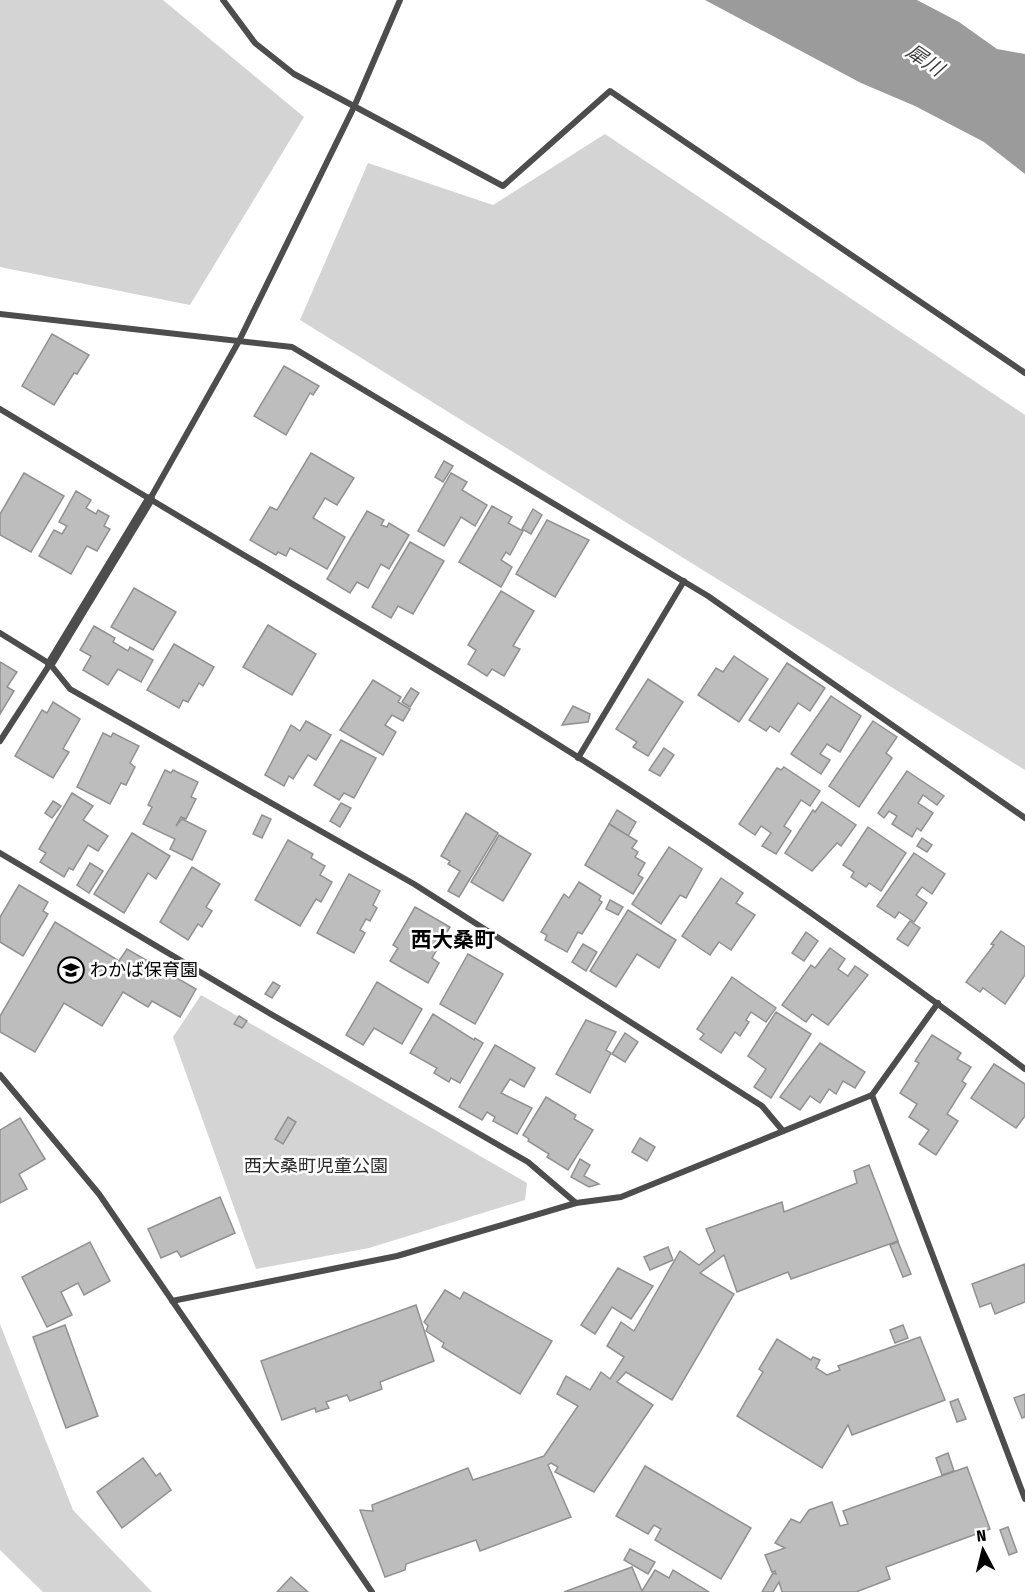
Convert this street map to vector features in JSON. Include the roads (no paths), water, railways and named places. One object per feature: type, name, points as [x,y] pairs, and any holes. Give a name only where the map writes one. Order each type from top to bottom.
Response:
[{"type":"street","points":[[222,0],[255,43],[294,74],[503,186],[610,91],[1025,374]]},
{"type":"street","points":[[0,741],[150,500],[239,341],[354,107],[400,0]]},
{"type":"street","points":[[0,315],[292,347],[684,581],[1025,818]]},
{"type":"street","points":[[0,409],[647,801],[888,965],[1025,1069]]},
{"type":"street","points":[[578,758],[684,581]]},
{"type":"street","points":[[0,633],[50,664],[70,689],[414,884],[762,1106],[783,1131]]},
{"type":"street","points":[[0,854],[528,1162],[576,1203]]},
{"type":"street","points":[[172,1301],[397,1256],[576,1203],[621,1197],[872,1095],[939,1003]]},
{"type":"street","points":[[0,1075],[99,1194],[372,1592]]},
{"type":"street","points":[[872,1095],[1025,1499]]},
{"type":"water","name":"犀川","points":[[705,0],[917,0],[959,22],[997,49],[1025,54],[1025,174],[984,142],[915,106],[861,83]]},
{"type":"place","name":"わかば保育園","points":[[71,970]]},
{"type":"district","name":"西大桑町","points":[[453,940]]},
{"type":"park label","name":"西大桑町児童公園","points":[[316,1166]]}]
